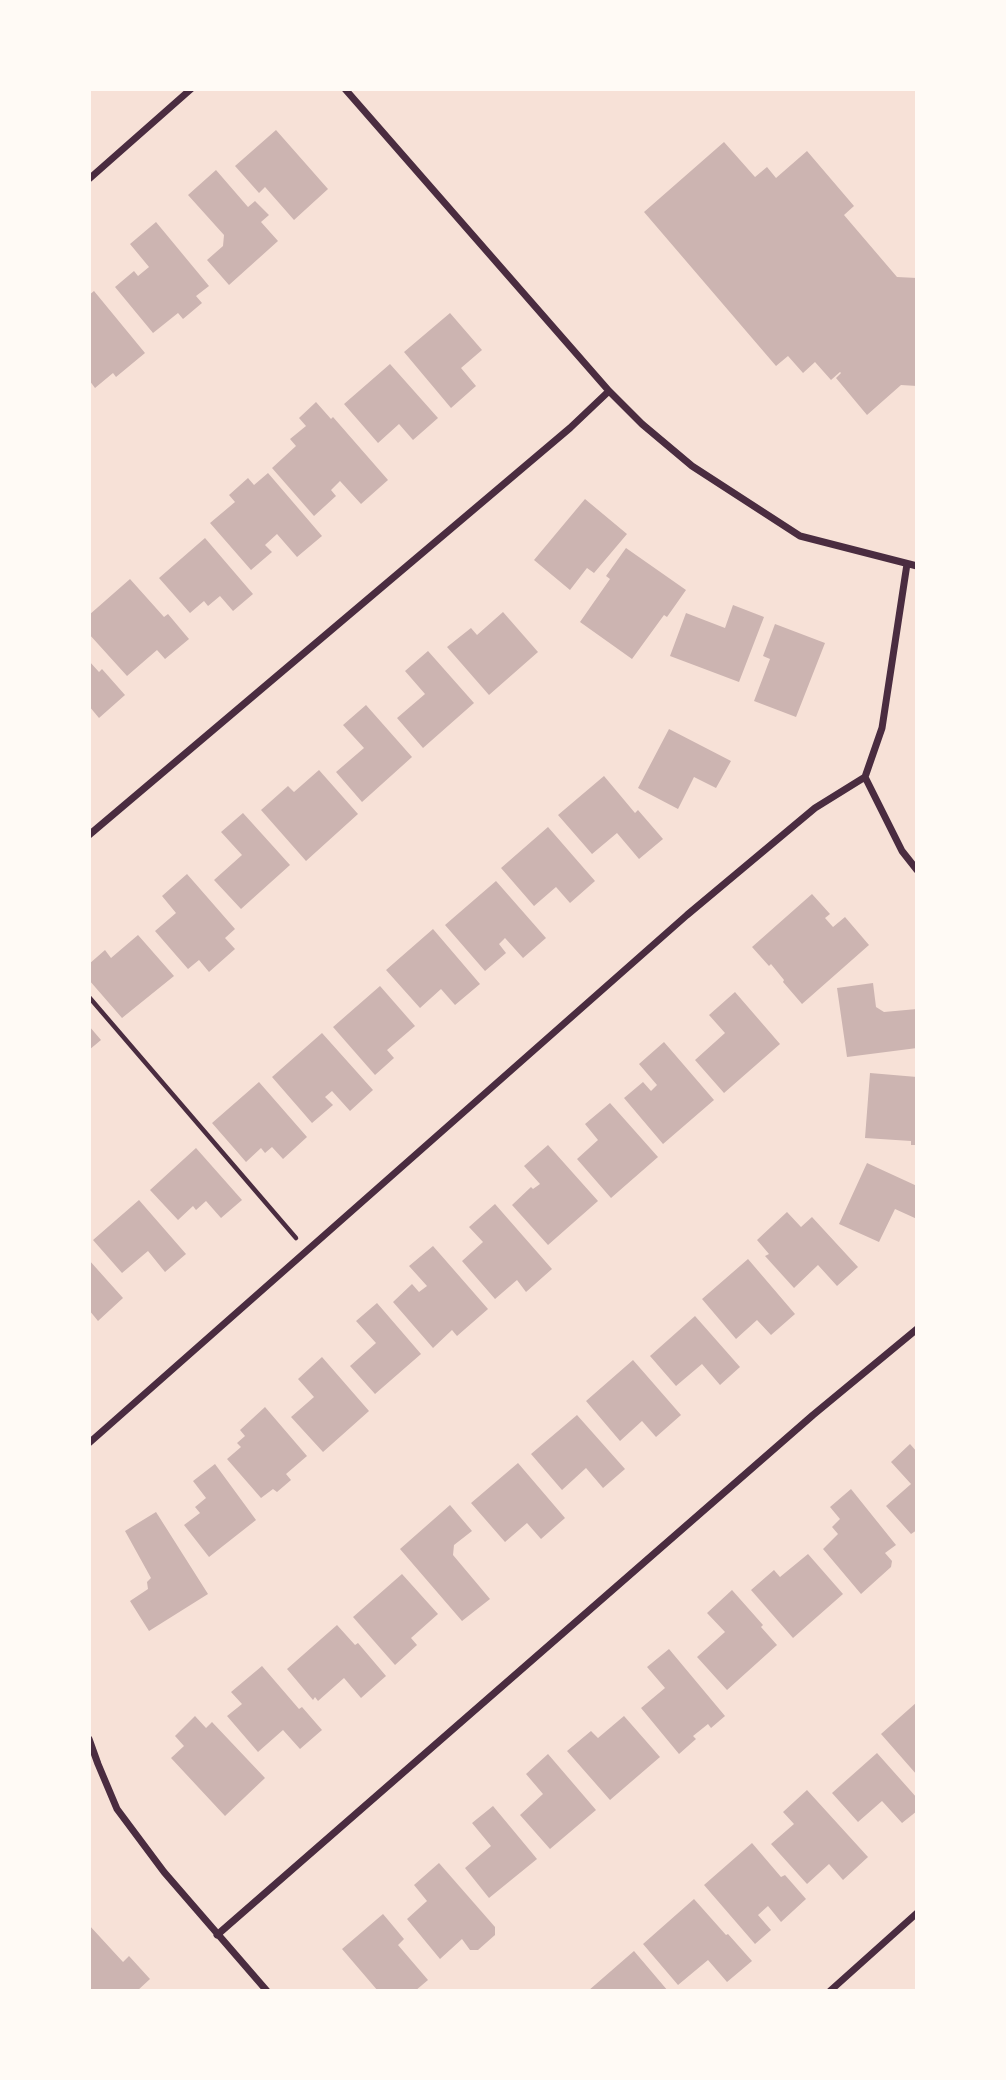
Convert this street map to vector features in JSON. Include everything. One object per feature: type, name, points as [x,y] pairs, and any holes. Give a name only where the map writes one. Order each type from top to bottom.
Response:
[{"type":"street","points":[[89,179],[191,89]]},
{"type":"street","points":[[345,89],[609,391],[642,424],[692,466],[800,536],[917,566]]},
{"type":"street","points":[[89,835],[570,428],[609,391]]},
{"type":"street","points":[[89,1443],[687,915],[815,808],[865,777],[882,728],[906,564]]},
{"type":"street","points":[[865,777],[902,851],[917,870]]},
{"type":"street","points":[[217,1935],[793,1432],[917,1329]]},
{"type":"street","points":[[89,1739],[117,1809],[164,1872],[267,1991]]},
{"type":"street","points":[[830,1991],[917,1913]]},
{"type":"path","points":[[89,997],[307,1251]]},
{"type":"building","points":[[276,130],[328,189],[294,220],[265,187],[259,193],[235,166]]},
{"type":"building","points":[[724,142],[755,177],[767,167],[776,178],[807,151],[854,206],[844,215],[897,277],[917,278],[917,386],[901,385],[867,415],[836,378],[840,372],[831,380],[815,362],[803,373],[788,356],[776,366],[644,212]]},
{"type":"building","points":[[216,170],[248,207],[255,201],[269,215],[261,222],[278,241],[229,285],[207,260],[223,246],[224,235],[188,195]]},
{"type":"building","points":[[156,222],[209,286],[196,296],[202,303],[183,319],[178,313],[153,333],[115,287],[134,271],[138,276],[149,267],[130,244]]},
{"type":"building","points":[[94,291],[145,353],[116,377],[113,373],[95,388],[89,380],[89,295]]},
{"type":"building","points":[[450,313],[482,350],[461,368],[476,386],[451,408],[404,352]]},
{"type":"building","points":[[390,364],[438,418],[413,440],[399,424],[378,443],[344,404]]},
{"type":"building","points":[[316,402],[331,419],[333,417],[388,480],[361,504],[340,481],[331,490],[336,496],[314,516],[272,468],[296,446],[290,439],[306,426],[299,418]]},
{"type":"building","points":[[268,473],[322,536],[297,557],[277,534],[265,545],[272,552],[251,570],[210,523],[235,502],[229,495],[248,478],[254,485]]},
{"type":"building","points":[[585,499],[627,534],[594,573],[587,568],[570,590],[534,560]]},
{"type":"building","points":[[205,538],[253,594],[233,611],[220,596],[208,606],[204,601],[190,613],[159,578]]},
{"type":"building","points":[[626,548],[686,590],[632,659],[580,622],[610,579],[606,576]]},
{"type":"building","points":[[130,579],[164,617],[168,614],[189,639],[165,659],[157,650],[127,676],[89,634],[89,615]]},
{"type":"building","points":[[733,605],[764,617],[739,682],[670,656],[686,613],[725,628]]},
{"type":"building","points":[[503,612],[538,652],[489,695],[447,647],[471,628],[477,635]]},
{"type":"building","points":[[775,624],[825,643],[796,717],[754,701],[770,659],[763,656]]},
{"type":"building","points":[[428,651],[474,703],[423,748],[397,718],[425,694],[405,671]]},
{"type":"building","points":[[89,661],[99,672],[102,669],[125,695],[99,718],[89,706]]},
{"type":"building","points":[[366,705],[412,757],[362,802],[336,772],[364,748],[343,725]]},
{"type":"building","points":[[669,729],[731,761],[716,788],[694,777],[678,809],[638,788]]},
{"type":"building","points":[[319,770],[358,814],[306,861],[261,810],[288,786],[294,792]]},
{"type":"building","points":[[604,776],[635,813],[638,810],[663,839],[639,859],[617,833],[592,854],[558,815]]},
{"type":"building","points":[[243,813],[290,865],[241,909],[214,880],[242,855],[221,832]]},
{"type":"building","points":[[548,827],[595,881],[570,903],[556,887],[534,906],[501,868]]},
{"type":"building","points":[[187,874],[235,929],[225,938],[235,949],[209,972],[199,960],[188,969],[155,931],[176,913],[162,896]]},
{"type":"building","points":[[496,881],[546,938],[523,958],[505,938],[499,944],[506,953],[485,971],[445,925]]},
{"type":"building","points":[[812,894],[830,914],[825,918],[833,927],[845,917],[869,945],[802,1004],[771,964],[769,966],[752,947]]},
{"type":"building","points":[[433,929],[480,984],[455,1005],[441,989],[420,1008],[386,970]]},
{"type":"building","points":[[138,935],[174,976],[122,1018],[89,980],[89,964],[105,950],[111,958]]},
{"type":"building","points":[[873,983],[876,1007],[884,1012],[917,1009],[917,1048],[847,1057],[837,988]]},
{"type":"building","points":[[380,986],[415,1026],[387,1050],[394,1058],[375,1075],[333,1027]]},
{"type":"building","points":[[735,992],[780,1044],[724,1093],[695,1060],[725,1033],[709,1015]]},
{"type":"building","points":[[89,1026],[101,1040],[89,1050]]},
{"type":"building","points":[[322,1033],[373,1090],[350,1111],[332,1091],[325,1097],[333,1105],[312,1123],[272,1077]]},
{"type":"building","points":[[664,1042],[714,1100],[663,1144],[624,1098],[643,1082],[651,1091],[657,1085],[639,1064]]},
{"type":"building","points":[[870,1073],[917,1077],[917,1145],[911,1145],[911,1141],[865,1138]]},
{"type":"building","points":[[259,1082],[307,1137],[283,1159],[272,1147],[265,1153],[261,1148],[246,1162],[212,1123]]},
{"type":"building","points":[[610,1103],[658,1157],[611,1198],[577,1159],[598,1140],[585,1124]]},
{"type":"building","points":[[548,1145],[598,1201],[548,1245],[512,1205],[531,1187],[533,1189],[540,1184],[524,1166]]},
{"type":"building","points":[[196,1148],[242,1200],[221,1218],[206,1201],[196,1210],[193,1206],[178,1220],[150,1190]]},
{"type":"building","points":[[867,1163],[917,1186],[917,1219],[895,1209],[879,1242],[839,1224]]},
{"type":"building","points":[[139,1200],[186,1254],[165,1272],[148,1251],[122,1273],[93,1240]]},
{"type":"building","points":[[495,1204],[552,1269],[526,1292],[517,1280],[495,1299],[462,1261],[483,1242],[469,1227]]},
{"type":"building","points":[[787,1212],[801,1227],[812,1217],[858,1267],[837,1286],[818,1265],[794,1288],[765,1256],[769,1254],[757,1240]]},
{"type":"building","points":[[433,1246],[488,1309],[457,1336],[452,1330],[433,1348],[393,1302],[412,1284],[419,1292],[427,1286],[409,1266]]},
{"type":"building","points":[[748,1259],[795,1314],[771,1335],[757,1320],[736,1339],[702,1299]]},
{"type":"building","points":[[89,1260],[123,1298],[98,1321],[89,1310]]},
{"type":"building","points":[[377,1303],[421,1354],[375,1394],[350,1366],[376,1343],[356,1321]]},
{"type":"building","points":[[695,1316],[740,1367],[720,1385],[702,1364],[676,1386],[650,1356]]},
{"type":"building","points":[[322,1357],[369,1411],[323,1452],[291,1417],[314,1397],[298,1379]]},
{"type":"building","points":[[633,1360],[681,1415],[656,1437],[642,1421],[620,1441],[586,1401]]},
{"type":"building","points":[[265,1407],[307,1456],[286,1474],[291,1480],[277,1492],[273,1489],[261,1498],[227,1459],[241,1447],[237,1443],[245,1436],[240,1430]]},
{"type":"building","points":[[577,1415],[625,1469],[603,1488],[586,1468],[562,1490],[531,1454]]},
{"type":"building","points":[[910,1444],[917,1452],[917,1530],[911,1534],[886,1506],[911,1484],[891,1462]]},
{"type":"building","points":[[518,1463],[565,1518],[541,1539],[527,1523],[505,1542],[471,1503]]},
{"type":"building","points":[[215,1464],[256,1520],[209,1557],[184,1525],[200,1513],[195,1507],[206,1498],[193,1481]]},
{"type":"building","points":[[851,1489],[896,1545],[885,1553],[892,1561],[891,1567],[861,1594],[823,1549],[838,1534],[832,1527],[840,1519],[830,1507]]},
{"type":"building","points":[[450,1505],[472,1531],[454,1545],[453,1555],[490,1599],[462,1621],[400,1549]]},
{"type":"building","points":[[156,1512],[208,1594],[149,1631],[130,1601],[148,1589],[147,1582],[151,1578],[125,1531]]},
{"type":"building","points":[[808,1554],[843,1594],[793,1638],[751,1590],[774,1570],[780,1577]]},
{"type":"building","points":[[402,1574],[438,1614],[411,1638],[417,1645],[395,1665],[353,1617]]},
{"type":"building","points":[[732,1590],[777,1645],[727,1690],[697,1657],[725,1632],[707,1613]]},
{"type":"building","points":[[337,1625],[355,1645],[358,1643],[386,1676],[361,1698],[344,1678],[318,1701],[315,1697],[313,1700],[287,1669]]},
{"type":"building","points":[[669,1649],[725,1716],[711,1728],[708,1724],[693,1736],[696,1739],[679,1754],[641,1708],[665,1688],[647,1667]]},
{"type":"building","points":[[262,1666],[299,1709],[302,1707],[322,1730],[300,1749],[283,1730],[258,1752],[227,1716],[242,1704],[231,1692]]},
{"type":"building","points":[[917,1702],[917,1775],[881,1734]]},
{"type":"building","points":[[195,1716],[206,1728],[212,1722],[265,1778],[225,1816],[171,1758],[184,1746],[175,1736]]},
{"type":"building","points":[[624,1716],[660,1757],[610,1800],[567,1751],[591,1731],[598,1738]]},
{"type":"building","points":[[877,1753],[917,1798],[917,1811],[902,1823],[882,1801],[858,1822],[832,1793]]},
{"type":"building","points":[[548,1754],[596,1810],[550,1849],[520,1815],[543,1794],[526,1774]]},
{"type":"building","points":[[807,1790],[868,1857],[843,1880],[829,1864],[807,1884],[771,1844],[794,1824],[783,1812]]},
{"type":"building","points":[[493,1806],[537,1859],[489,1898],[465,1868],[491,1846],[472,1823]]},
{"type":"building","points":[[752,1843],[781,1877],[785,1875],[806,1899],[781,1922],[768,1906],[758,1915],[771,1930],[755,1944],[704,1885]]},
{"type":"building","points":[[439,1863],[495,1927],[495,1935],[478,1950],[470,1950],[462,1939],[440,1959],[407,1919],[427,1901],[414,1885]]},
{"type":"building","points":[[694,1899],[752,1961],[727,1982],[708,1960],[678,1985],[643,1944]]},
{"type":"building","points":[[383,1914],[404,1939],[398,1945],[428,1980],[415,1991],[378,1991],[342,1949]]},
{"type":"building","points":[[89,1925],[123,1962],[129,1956],[150,1979],[137,1991],[89,1991]]},
{"type":"building","points":[[634,1951],[668,1991],[588,1991]]}]
